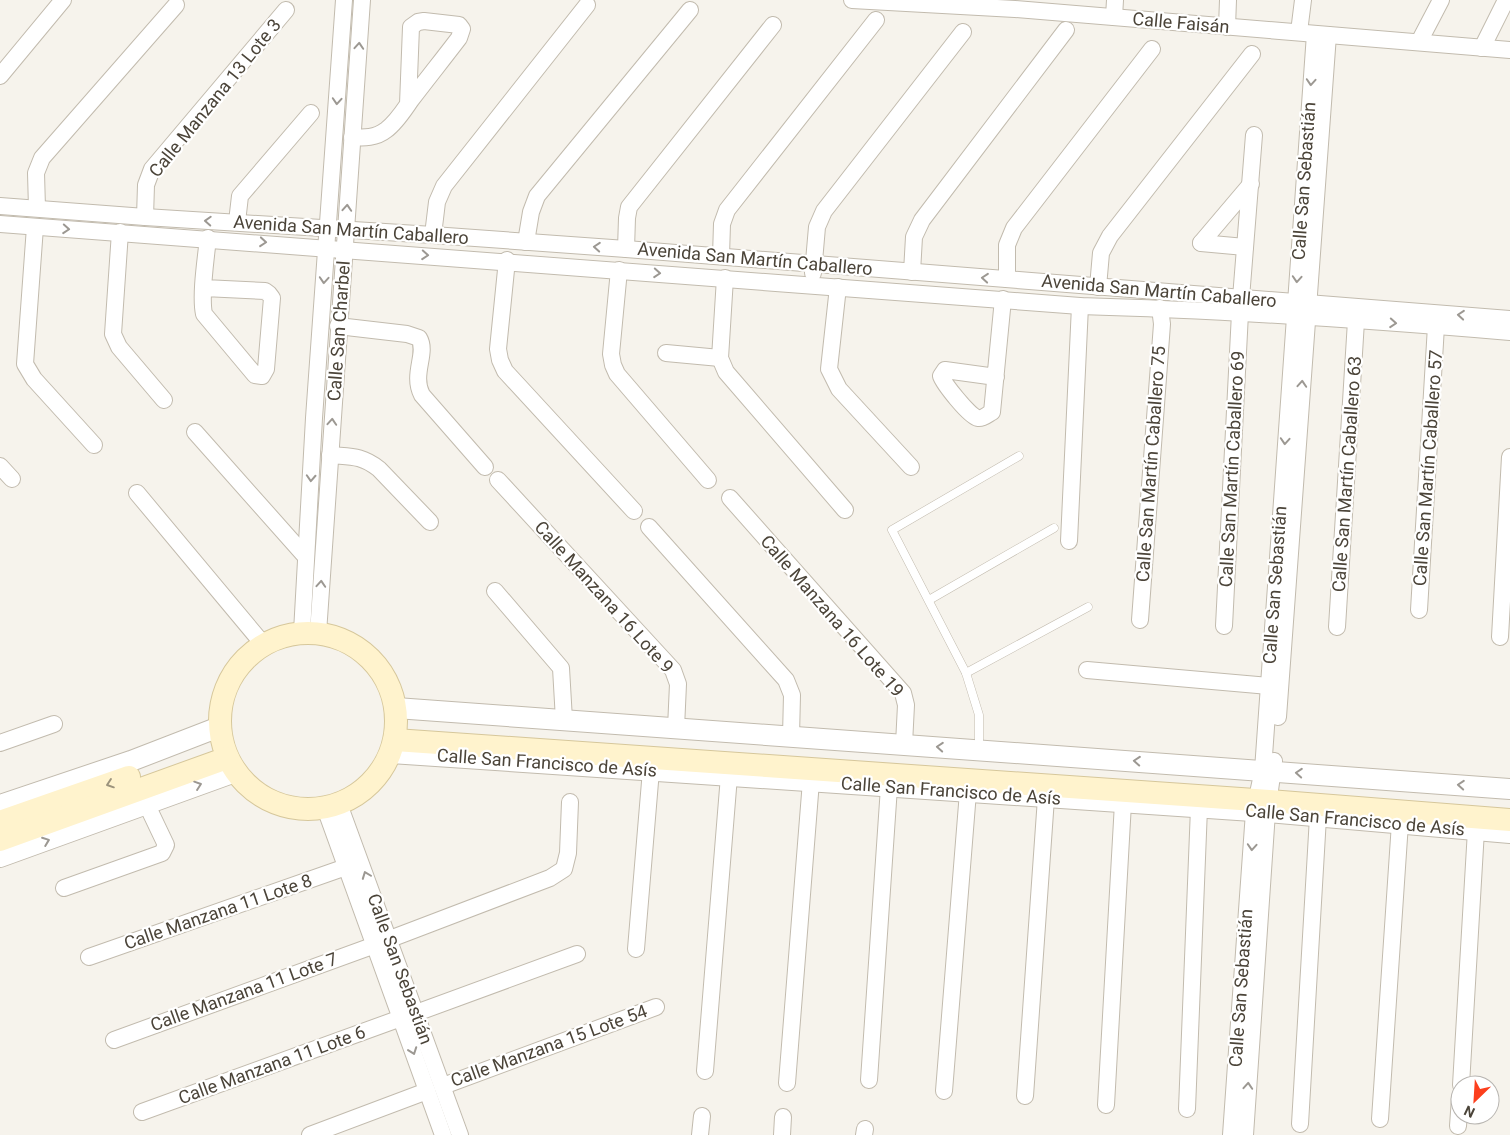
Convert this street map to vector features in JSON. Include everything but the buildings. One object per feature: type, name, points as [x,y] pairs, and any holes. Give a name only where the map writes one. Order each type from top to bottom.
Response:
[{"type":"main road","points":[[310,633],[346,641],[369,658],[387,681],[394,731],[370,784],[332,806],[291,808],[259,795],[226,750],[221,696],[238,666],[263,644],[282,636],[310,633]]},
{"type":"main road","name":"Calle San Francisco de Asís","points":[[394,731],[1264,792],[1510,805]]},
{"type":"main road","points":[[0,822],[226,750]]},
{"type":"main road","points":[[0,840],[226,750]]},
{"type":"main road","name":"Calle San Francisco de Asís","points":[[1264,792],[1510,820]]},
{"type":"street","points":[[0,76],[63,0]]},
{"type":"street","name":"Calle San Charbel","points":[[310,633],[306,557],[344,0]]},
{"type":"street","name":"Calle San Charbel","points":[[310,633],[330,455],[362,0]]},
{"type":"street","name":"Calle Faisán","points":[[852,0],[1015,4],[1114,17],[1510,50]]},
{"type":"street","points":[[1114,17],[1115,0]]},
{"type":"street","points":[[1227,26],[1228,0]]},
{"type":"street","name":"Calle San Sebastián","points":[[1231,1135],[1264,792],[1301,310],[1314,34],[1303,0]]},
{"type":"street","points":[[1419,42],[1441,0]]},
{"type":"street","points":[[1482,48],[1506,0]]},
{"type":"street","points":[[37,208],[36,173],[42,158],[176,5]]},
{"type":"street","points":[[433,235],[437,202],[444,186],[587,5]]},
{"type":"street","name":"Calle Manzana 13 Lote 3","points":[[145,217],[146,184],[152,169],[286,10]]},
{"type":"street","points":[[526,242],[531,212],[537,196],[690,10]]},
{"type":"street","points":[[721,256],[722,224],[727,210],[876,20]]},
{"type":"street","points":[[352,137],[376,136],[386,130],[408,104],[459,38],[462,29],[460,25],[424,21],[418,22],[411,27],[408,104]]},
{"type":"street","points":[[626,249],[626,218],[629,207],[773,25]]},
{"type":"street","points":[[912,272],[914,237],[922,220],[1066,30]]},
{"type":"street","points":[[812,284],[817,227],[824,211],[963,32]]},
{"type":"street","points":[[1006,279],[1007,245],[1014,228],[1152,49]]},
{"type":"street","points":[[1098,287],[1101,253],[1110,236],[1252,54]]},
{"type":"street","points":[[237,222],[240,196],[311,113]]},
{"type":"street","name":"Calle San Martín Caballero 69","points":[[1224,626],[1240,305],[1254,135]]},
{"type":"street","points":[[1245,247],[1201,243],[1250,184]]},
{"type":"street","name":"Avenida San Martín Caballero","points":[[0,206],[721,256],[1098,287],[1240,305],[1301,310],[1510,319]]},
{"type":"street","name":"Avenida San Martín Caballero","points":[[0,224],[507,260],[838,287],[1003,298],[1080,306],[1160,308],[1240,305]]},
{"type":"street","points":[[35,227],[25,364],[34,379],[94,446]]},
{"type":"street","points":[[120,232],[113,334],[119,346],[164,400]]},
{"type":"street","points":[[204,288],[265,292],[272,298],[266,369],[262,376],[255,375],[205,318],[203,309],[204,288],[208,238]]},
{"type":"street","points":[[507,260],[498,349],[500,360],[506,371],[634,510]]},
{"type":"street","points":[[619,270],[611,354],[613,365],[617,374],[708,480]]},
{"type":"street","points":[[725,278],[720,358],[726,372],[845,510]]},
{"type":"street","points":[[838,287],[829,369],[833,379],[838,389],[911,467]]},
{"type":"street","points":[[996,378],[1003,298]]},
{"type":"street","points":[[1069,541],[1080,306]]},
{"type":"street","name":"Calle San Martín Caballero 75","points":[[1140,620],[1162,324],[1160,308]]},
{"type":"street","name":"Avenida San Martín Caballero","points":[[1301,310],[1356,320],[1510,332]]},
{"type":"street","name":"Calle San Sebastián","points":[[1245,1135],[1268,686],[1301,310]]},
{"type":"street","name":"Calle San Martín Caballero 63","points":[[1338,627],[1356,320]]},
{"type":"street","points":[[338,326],[407,334],[419,338],[422,342],[417,386],[422,395],[485,467]]},
{"type":"street","name":"Calle San Martín Caballero 57","points":[[1419,610],[1436,326]]},
{"type":"street","points":[[666,353],[720,358]]},
{"type":"street","points":[[195,432],[306,557]]},
{"type":"street","points":[[330,455],[361,458],[370,462],[430,522]]},
{"type":"street","points":[[1500,637],[1510,457]]},
{"type":"street","points":[[0,466],[12,479]]},
{"type":"street","name":"Calle Manzana 16 Lote 9","points":[[498,480],[673,670],[678,684],[676,728]]},
{"type":"street","points":[[137,493],[263,644]]},
{"type":"street","name":"Calle Manzana 16 Lote 19","points":[[730,498],[903,693],[906,705],[904,744]]},
{"type":"street","points":[[649,527],[786,680],[792,695],[791,736]]},
{"type":"street","points":[[495,591],[561,668],[564,720]]},
{"type":"street","points":[[1087,670],[1268,686]]},
{"type":"street","name":"Calle San Francisco de Asís","points":[[394,731],[564,720],[979,750],[1264,792],[1510,789]]},
{"type":"street","points":[[0,742],[54,724]]},
{"type":"street","name":"Calle San Francisco de Asís","points":[[394,731],[651,770],[729,776],[1199,808],[1264,792],[1318,817],[1510,833]]},
{"type":"street","points":[[0,857],[146,803],[226,750]]},
{"type":"street","points":[[0,805],[131,761],[226,750]]},
{"type":"street","points":[[636,949],[651,770]]},
{"type":"street","points":[[705,1072],[729,776]]},
{"type":"street","points":[[787,1083],[811,781]]},
{"type":"street","points":[[869,1080],[889,787]]},
{"type":"street","points":[[944,1091],[968,792]]},
{"type":"street","points":[[1025,1096],[1046,798]]},
{"type":"street","name":"Calle Manzana 11 Lote 7","points":[[114,1040],[550,878],[564,869],[568,853],[570,802]]},
{"type":"street","points":[[64,888],[162,853],[166,845],[146,803]]},
{"type":"street","points":[[1106,1105],[1123,803]]},
{"type":"street","name":"Calle San Sebastián","points":[[332,806],[346,867],[382,942]]},
{"type":"street","name":"Calle San Sebastián","points":[[332,806],[409,1016],[443,1086],[460,1135]]},
{"type":"street","points":[[1187,1108],[1199,808]]},
{"type":"street","points":[[1300,1124],[1318,817]]},
{"type":"street","points":[[1380,1119],[1400,824]]},
{"type":"street","points":[[1462,1075],[1476,830]]},
{"type":"street","name":"Calle Manzana 11 Lote 8","points":[[89,957],[346,867]]},
{"type":"street","name":"Calle Manzana 11 Lote 6","points":[[142,1112],[577,954]]},
{"type":"street","name":"Calle Manzana 15 Lote 54","points":[[443,1086],[656,1007]]},
{"type":"street","name":"Calle San Sebastián","points":[[409,1016],[427,1091],[443,1135]]},
{"type":"street","points":[[310,1135],[427,1091]]},
{"type":"street","points":[[700,1135],[702,1116]]},
{"type":"street","points":[[782,1135],[783,1117]]},
{"type":"lane","points":[[979,750],[980,715],[966,673],[892,530],[1019,456]]},
{"type":"lane","points":[[929,600],[1054,528]]},
{"type":"lane","points":[[966,673],[1088,607]]}]
